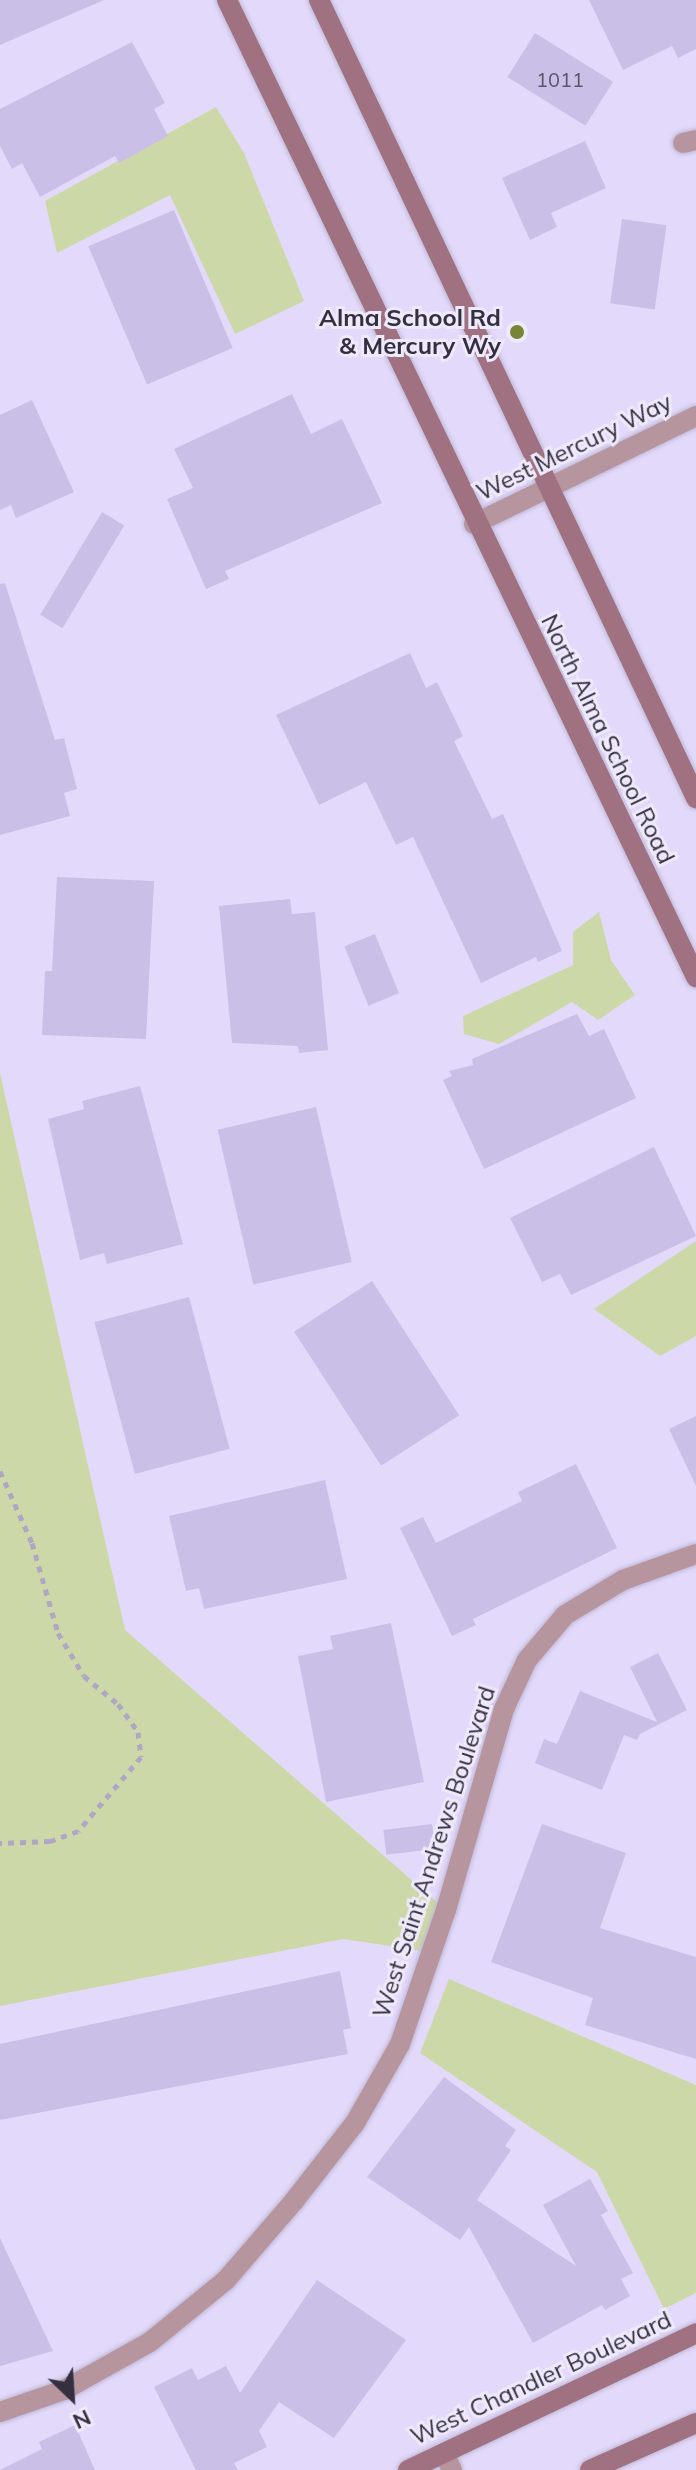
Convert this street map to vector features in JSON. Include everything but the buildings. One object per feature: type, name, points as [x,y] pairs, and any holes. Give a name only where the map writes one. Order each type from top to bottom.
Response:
[{"type":"main road","name":"North Alma School Road","points":[[227,0],[474,524],[696,977]]},
{"type":"main road","points":[[319,0],[696,798]]},
{"type":"main road","name":"West Chandler Boulevard","points":[[408,2470],[448,2461],[696,2333]]},
{"type":"main road","points":[[590,2470],[696,2423]]},
{"type":"street","name":"West Mercury Way","points":[[474,524],[696,416]]},
{"type":"street","name":"West Saint Andrews Boulevard","points":[[0,2412],[64,2390],[150,2342],[226,2280],[294,2201],[355,2123],[400,2044],[446,1910],[504,1709],[527,1660],[565,1615],[623,1580],[696,1554]]},
{"type":"path","points":[[0,1471],[32,1543],[58,1633],[84,1676],[118,1704],[138,1732],[141,1757],[78,1831],[50,1841],[0,1843]]},
{"type":"green space","points":[[216,107],[244,153],[304,301],[235,334],[170,195],[57,253],[45,201]]},
{"type":"green space","points":[[599,912],[611,960],[635,995],[598,1020],[572,1002],[499,1044],[464,1034],[463,1016],[573,965],[573,932]]},
{"type":"green space","points":[[0,1073],[125,1630],[446,1910],[430,1952],[343,1939],[0,2006]]},
{"type":"green space","points":[[696,1241],[696,1336],[660,1356],[594,1309]]},
{"type":"green space","points":[[449,1979],[696,2085],[696,2293],[664,2309],[597,2172],[420,2053]]},
{"type":"place","name":"Alma School Rd & Mercury Wy","points":[[517,332]]}]
